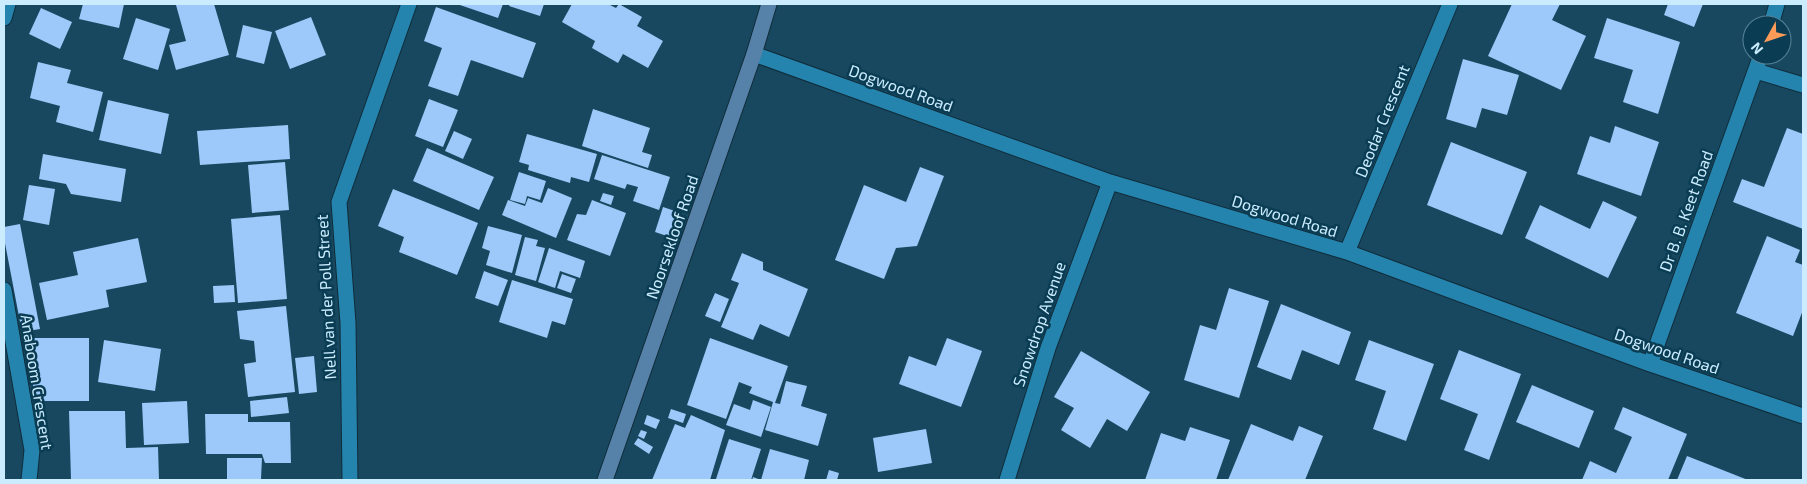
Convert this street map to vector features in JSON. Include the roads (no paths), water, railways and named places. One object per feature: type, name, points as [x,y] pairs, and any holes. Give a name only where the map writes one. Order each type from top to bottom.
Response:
[{"type":"street","points":[[4,18],[8,4]]},
{"type":"street","name":"Nell van der Poll Street","points":[[350,480],[348,323],[339,202],[409,4]]},
{"type":"street","name":"Noorsekloof Road","points":[[605,480],[754,54],[769,4]]},
{"type":"street","name":"Deodar Crescent","points":[[1347,252],[1450,4]]},
{"type":"street","name":"Dogwood Road","points":[[754,54],[1110,182],[1347,252],[1650,364],[1803,416]]},
{"type":"street","name":"Dr B. B. Keet Road","points":[[1650,364],[1758,65]]},
{"type":"street","points":[[1756,71],[1803,85]]},
{"type":"street","name":"Snowdrop Avenue","points":[[1007,480],[1048,348],[1110,182]]},
{"type":"street","name":"Anaboom Crescent","points":[[4,290],[32,450],[29,480]]}]
